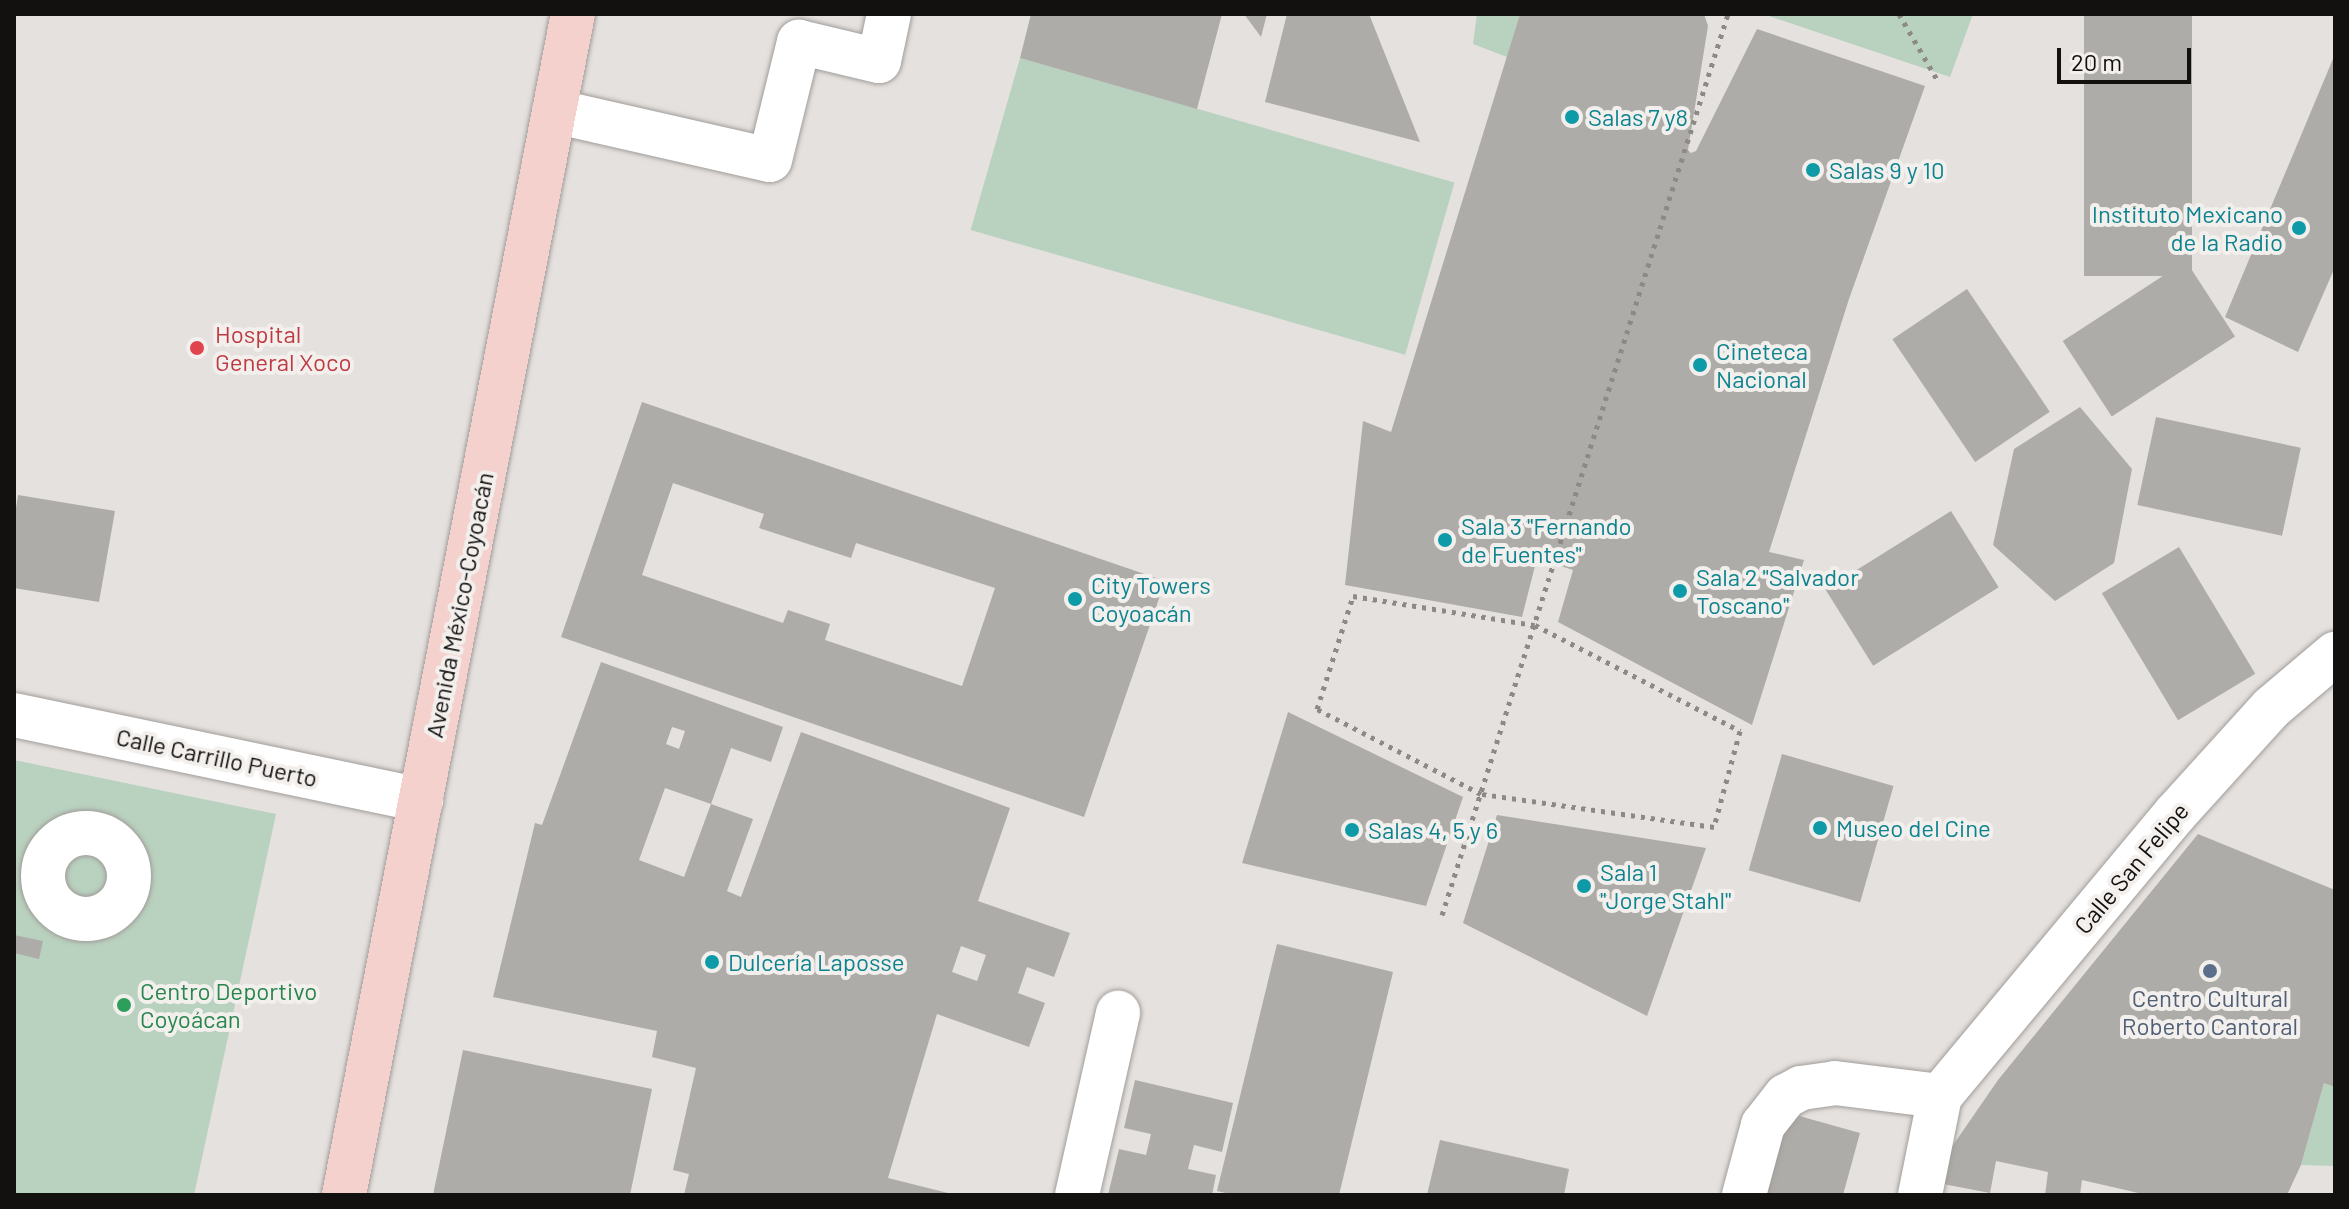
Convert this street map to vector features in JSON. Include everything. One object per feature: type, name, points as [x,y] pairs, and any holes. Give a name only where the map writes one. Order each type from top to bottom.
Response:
[{"type":"main road","name":"Avenida México-Coyoacán","points":[[344,1195],[573,14]]},
{"type":"street","points":[[554,111],[770,160],[799,42],[879,61],[889,14]]},
{"type":"street","name":"Calle San Felipe","points":[[1920,1195],[1940,1096],[2175,814],[2271,708],[2335,654]]},
{"type":"street","name":"Calle Carrillo Puerto","points":[[14,715],[421,800]]},
{"type":"street","points":[[1077,1195],[1118,1013]]},
{"type":"street","points":[[1744,1195],[1763,1125],[1786,1096],[1801,1088],[1835,1083],[1940,1096]]},
{"type":"path","points":[[1442,915],[1728,14]]},
{"type":"path","points":[[1899,14],[1938,81]]},
{"type":"path","points":[[1353,596],[1535,625],[1740,731],[1714,827],[1481,794],[1317,709],[1353,596]]},
{"type":"green space","points":[[1477,14],[1520,14],[1507,57],[1473,44]]},
{"type":"green space","points":[[1763,14],[1973,14],[1950,77]]},
{"type":"green space","points":[[1020,58],[1454,183],[1405,355],[971,230]]},
{"type":"green space","name":"Centro Deportivo Coyoácan","points":[[14,760],[276,814],[194,1195],[14,1195]]},
{"type":"green space","points":[[2335,1052],[2335,1166],[2301,1165],[2324,1083]]},
{"type":"building","points":[[1031,14],[1222,14],[1197,109],[1020,58]]},
{"type":"building","points":[[1244,14],[1267,14],[1261,37]]},
{"type":"building","points":[[1287,14],[1369,14],[1420,142],[1265,102]]},
{"type":"building","points":[[1520,14],[1704,14],[1708,26],[1688,150],[1691,153],[1696,151],[1757,29],[1925,86],[1849,299],[1769,552],[1804,560],[1752,725],[1558,622],[1573,570],[1537,558],[1522,617],[1345,585],[1363,421],[1391,432]]},
{"type":"building","points":[[2084,14],[2192,14],[2192,276],[2084,276]]},
{"type":"building","name":"Instituto Mexicano de la Radio","points":[[2335,54],[2335,267],[2298,352],[2225,317]]},
{"type":"building","points":[[2186,261],[2235,336],[2112,417],[2063,341]]},
{"type":"building","points":[[1967,289],[2050,412],[1975,462],[1892,339]]},
{"type":"building","name":"City Towers Coyoacán","points":[[642,402],[1165,581],[1084,817],[561,637]],"holes":[[[673,483],[764,514],[759,528],[851,558],[856,543],[995,588],[962,686],[825,640],[830,624],[788,610],[783,623],[642,575]]]},
{"type":"building","points":[[2080,407],[2132,469],[2114,563],[2055,601],[1993,545],[2014,449]]},
{"type":"building","points":[[2156,417],[2301,448],[2282,536],[2137,505]]},
{"type":"building","points":[[18,495],[115,511],[99,602],[14,588],[14,521]]},
{"type":"building","points":[[1951,511],[1999,587],[1873,666],[1825,589]]},
{"type":"building","points":[[2179,547],[2255,674],[2178,720],[2102,593]]},
{"type":"building","points":[[601,662],[783,727],[771,762],[731,748],[711,804],[753,819],[727,891],[741,897],[801,732],[1010,808],[978,901],[1070,933],[1054,977],[1027,967],[1018,993],[1045,1003],[1029,1047],[937,1014],[888,1178],[956,1195],[684,1195],[689,1174],[673,1170],[696,1068],[652,1057],[657,1031],[493,997],[535,823],[542,825]],"holes":[[[672,727],[685,731],[679,749],[666,744]],[[665,788],[711,804],[684,877],[639,860]],[[961,946],[986,955],[977,981],[952,972]]]},
{"type":"building","name":"Salas 4, 5 y 6","points":[[1288,712],[1463,797],[1426,906],[1242,863]]},
{"type":"building","name":"Museo del Cine","points":[[1782,754],[1894,786],[1860,902],[1749,870]]},
{"type":"building","name":"Sala 1 \"Jorge Stahl\"","points":[[1497,815],[1706,848],[1647,1016],[1463,923]]},
{"type":"building","name":"Centro Cultural Roberto Cantoral","points":[[2198,834],[2335,890],[2335,1087],[2324,1083],[2301,1165],[2287,1195],[2147,1195],[2082,1180],[2080,1195],[2045,1195],[2048,1172],[1996,1161],[1990,1193],[1943,1184],[1949,1151],[1998,1080]]},
{"type":"building","points":[[14,935],[43,941],[39,959],[14,953]]},
{"type":"building","points":[[1277,944],[1393,972],[1339,1195],[1234,1195],[1217,1191]]},
{"type":"building","points":[[463,1050],[652,1089],[630,1195],[433,1195]]},
{"type":"building","points":[[1135,1080],[1233,1103],[1222,1152],[1194,1145],[1188,1169],[1216,1175],[1212,1195],[1108,1195],[1119,1149],[1146,1155],[1151,1134],[1124,1128]]},
{"type":"building","points":[[1785,1112],[1860,1133],[1843,1195],[1762,1195]]},
{"type":"building","points":[[1440,1140],[1569,1169],[1564,1195],[1427,1195]]},
{"type":"place","name":"Salas 7 y8","points":[[1572,117]]},
{"type":"place","name":"Salas 9 y 10","points":[[1813,170]]},
{"type":"place","name":"Instituto Mexicano de la Radio","points":[[2299,228]]},
{"type":"place","name":"Hospital General Xoco","points":[[197,348]]},
{"type":"place","name":"Cineteca Nacional","points":[[1700,365]]},
{"type":"place","name":"Sala 3 \"Fernando de Fuentes\"","points":[[1445,540]]},
{"type":"place","name":"Sala 2 \"Salvador Toscano\"","points":[[1680,591]]},
{"type":"place","name":"City Towers Coyoacán","points":[[1075,599]]},
{"type":"place","name":"Museo del Cine","points":[[1820,828]]},
{"type":"place","name":"Salas 4, 5 y 6","points":[[1352,830]]},
{"type":"place","name":"Sala 1 \"Jorge Stahl\"","points":[[1584,886]]},
{"type":"place","name":"Dulcería Laposse","points":[[712,962]]},
{"type":"place","name":"Centro Cultural Roberto Cantoral","points":[[2210,971]]},
{"type":"place","name":"Centro Deportivo Coyoácan","points":[[124,1005]]}]
